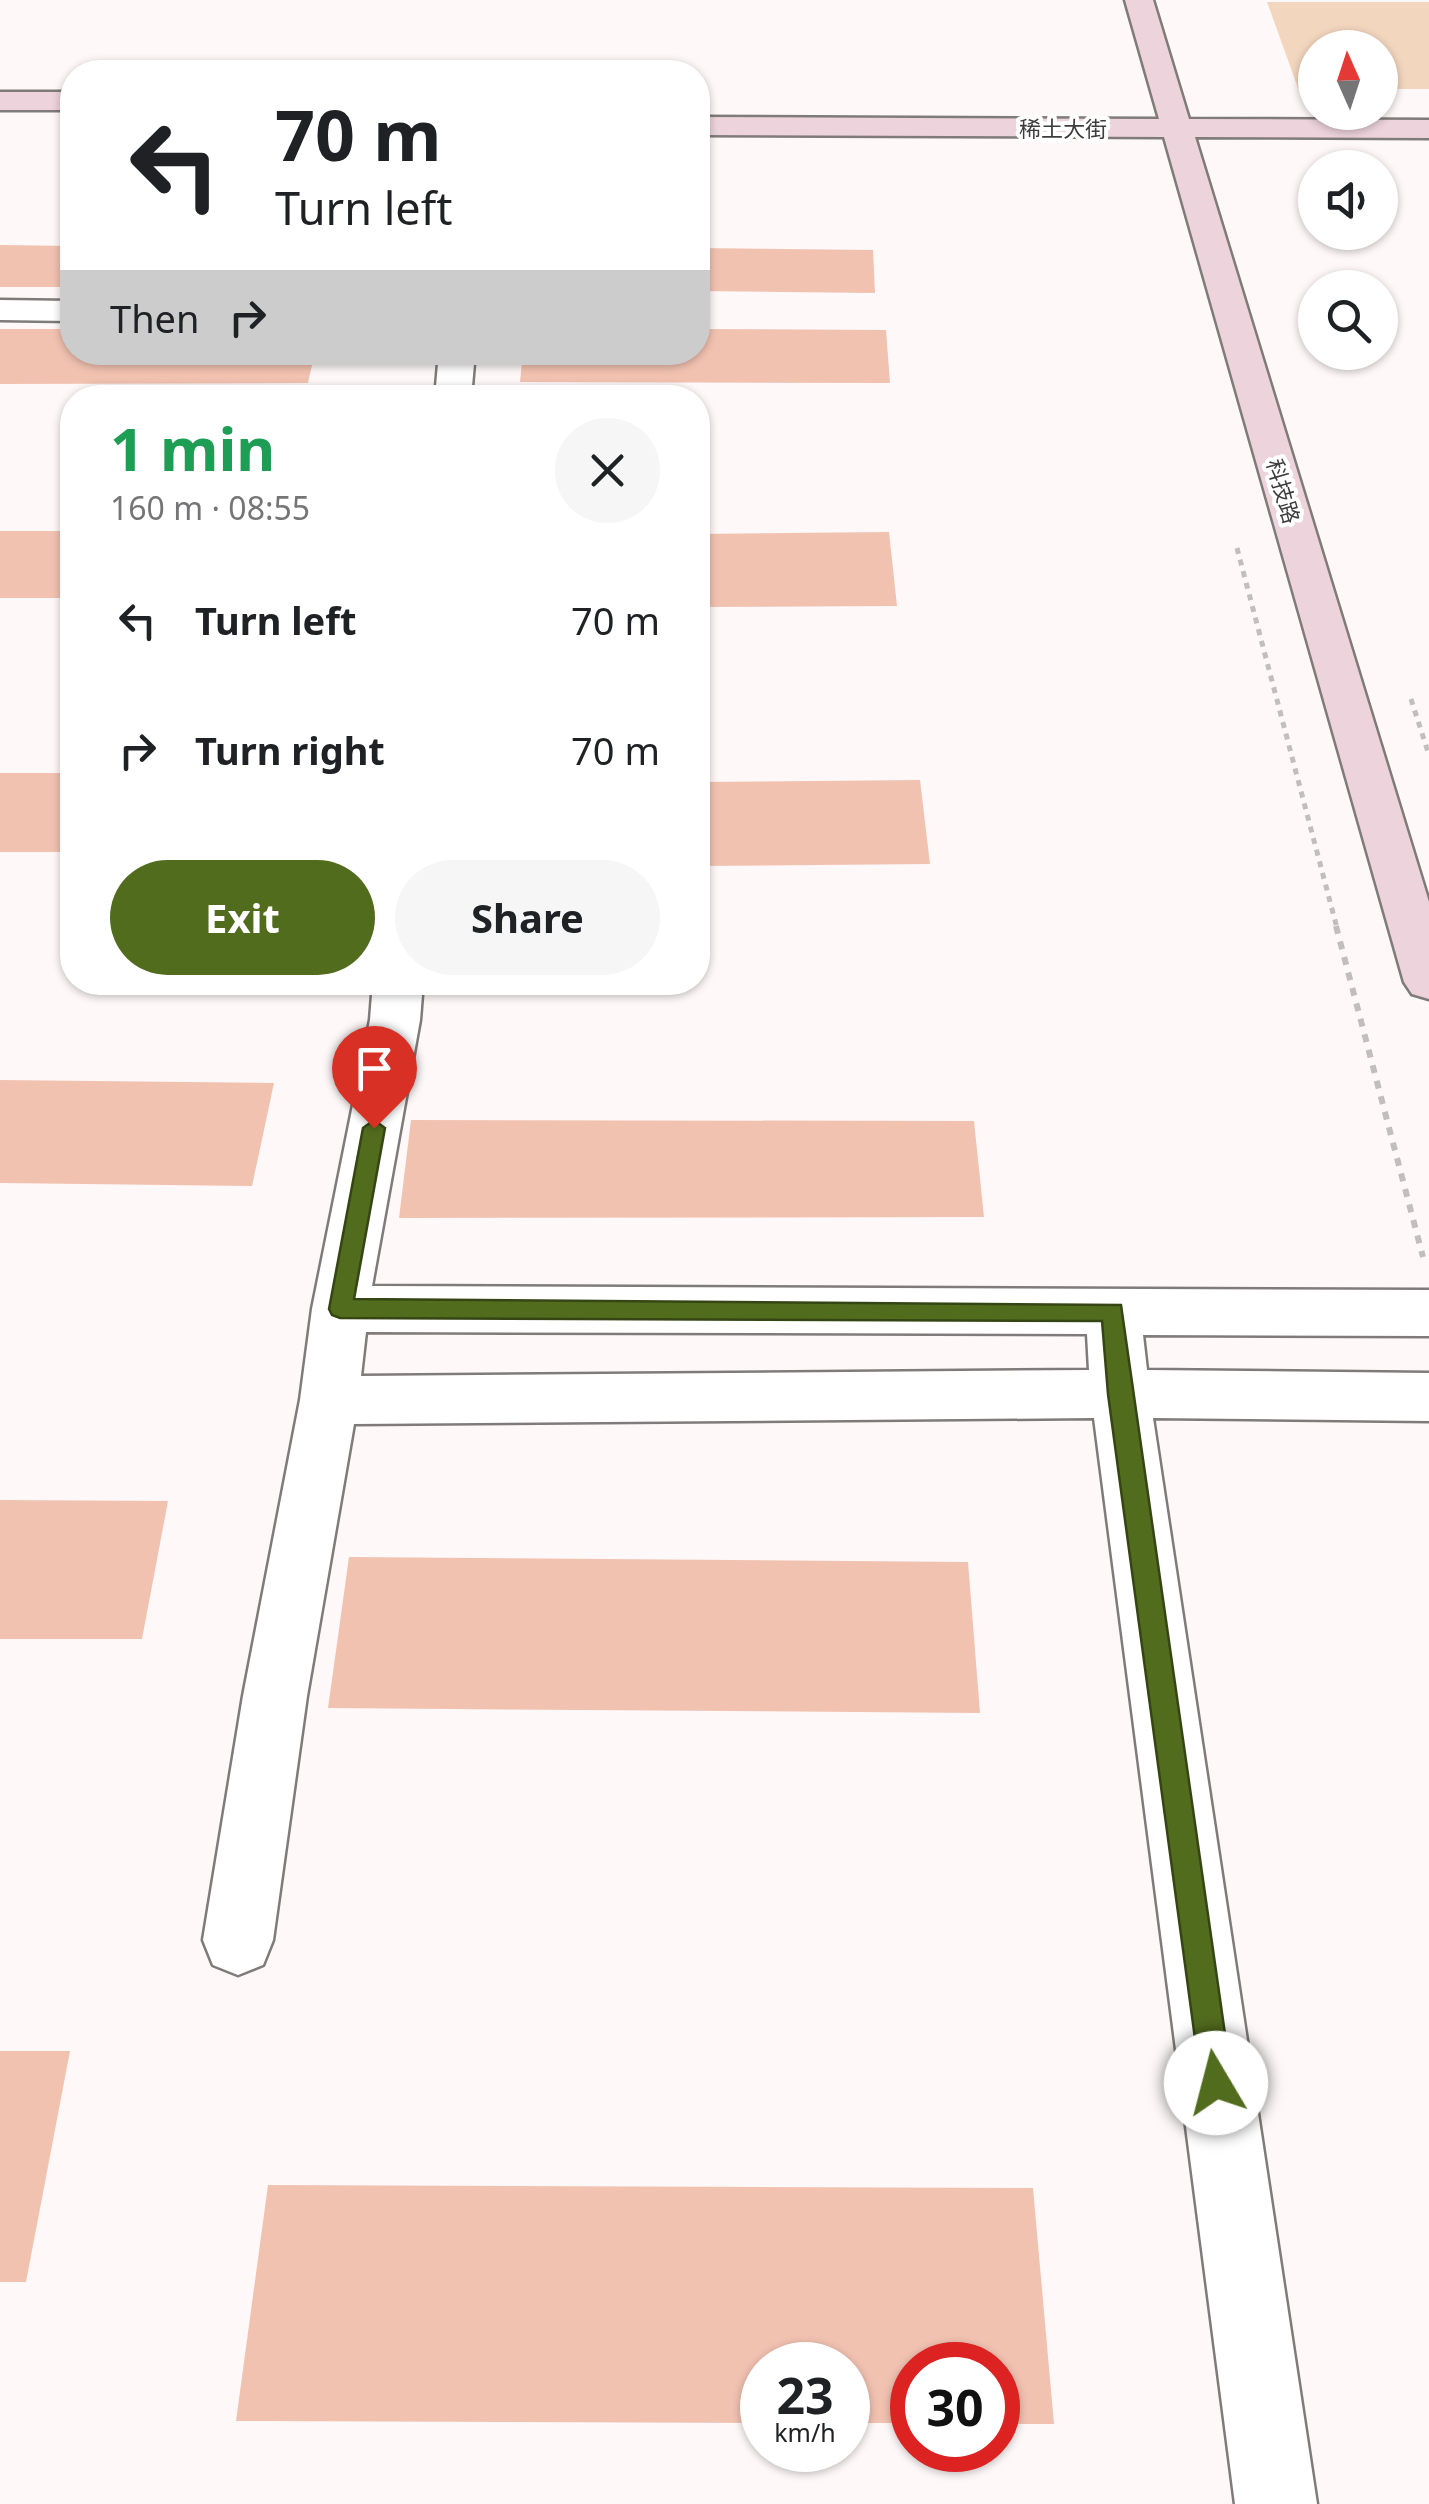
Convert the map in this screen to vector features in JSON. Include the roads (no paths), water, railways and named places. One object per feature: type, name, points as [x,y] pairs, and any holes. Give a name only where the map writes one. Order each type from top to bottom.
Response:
[{"type":"main road","name":"科技路","points":[[1139,0],[1429,982]]},
{"type":"main road","points":[[0,101],[60,101]]},
{"type":"main road","name":"稀土大街","points":[[710,104],[1174,117],[1429,129]]},
{"type":"main road","points":[[1398,107],[1429,108]]},
{"type":"main road","name":"稀土大街","points":[[710,126],[1174,117],[1298,108]]},
{"type":"main road","points":[[0,123],[60,123]]},
{"type":"street","points":[[0,310],[60,311]]},
{"type":"street","points":[[238,1940],[275,1696],[330,1400],[340,1309],[397,995]]},
{"type":"street","points":[[340,1309],[1112,1312],[1426,1287]]},
{"type":"street","points":[[1112,1312],[1120,1394],[1276,2504]]},
{"type":"street","points":[[330,1400],[1120,1394],[1429,1397]]}]
